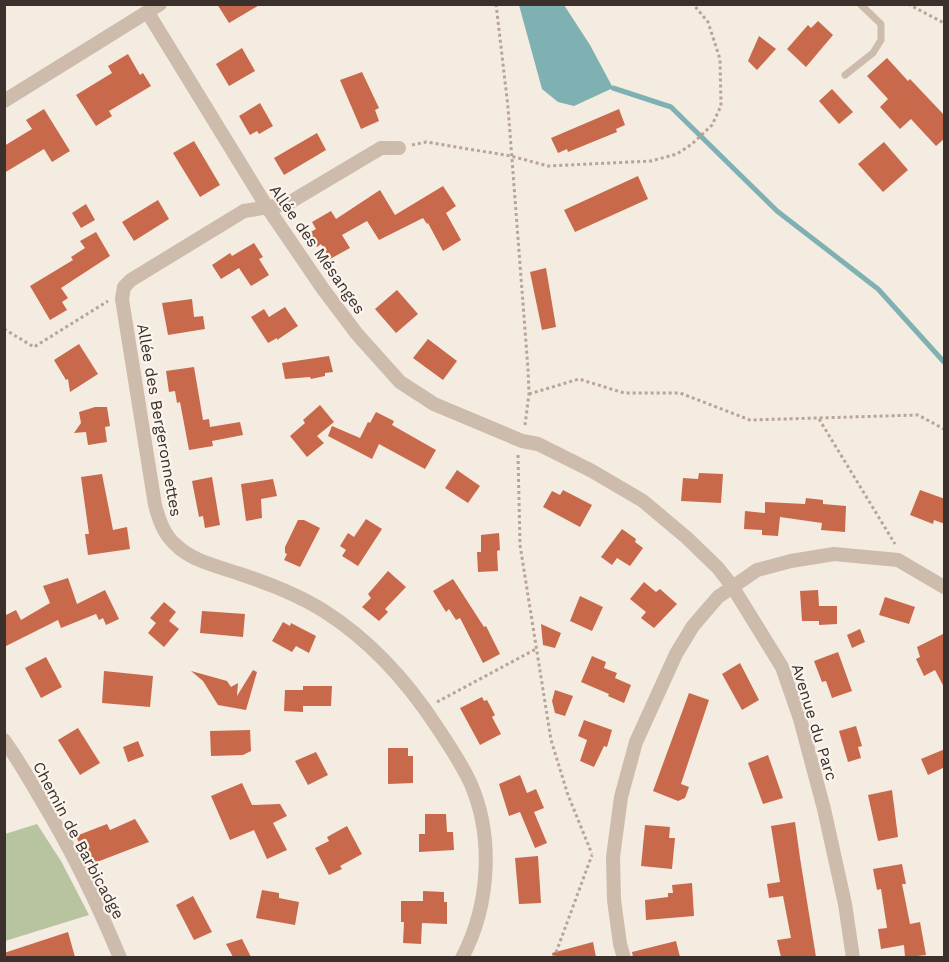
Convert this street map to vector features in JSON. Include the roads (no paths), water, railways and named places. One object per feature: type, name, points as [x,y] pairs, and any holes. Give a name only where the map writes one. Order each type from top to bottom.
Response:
[{"type":"street","points":[[4,101],[160,4]]},
{"type":"street","name":"Allée des Mésanges","points":[[148,13],[267,207],[323,289],[357,333],[400,382],[434,404],[522,441]]},
{"type":"street","points":[[267,207],[287,204],[381,148],[399,148]]},
{"type":"street","name":"Allée des Bergeronnettes","points":[[267,207],[244,211],[131,280],[122,292],[155,506],[163,529],[181,550],[201,561],[283,589],[324,610],[356,633],[389,663],[425,709],[470,782],[483,825],[486,857],[483,892],[474,931],[462,957]]},
{"type":"street","name":"Avenue du Parc","points":[[522,441],[538,444],[592,471],[643,501],[687,538],[718,568],[732,586],[782,667],[800,719],[824,809],[845,904],[853,957]]},
{"type":"street","points":[[624,957],[614,900],[613,857],[621,797],[636,742],[676,654],[687,635],[718,597],[758,570],[791,561],[834,554],[898,560],[945,587]]},
{"type":"street","name":"Chemin de Barbicadge","points":[[4,740],[69,848],[120,957]]},
{"type":"lane","points":[[845,75],[873,53],[881,40],[880,24],[860,4]]},
{"type":"water","points":[[519,5],[564,5],[590,45],[613,88],[574,106],[558,102],[542,89]]},
{"type":"waterway","points":[[613,88],[671,107],[777,211],[878,289],[944,362]]}]
